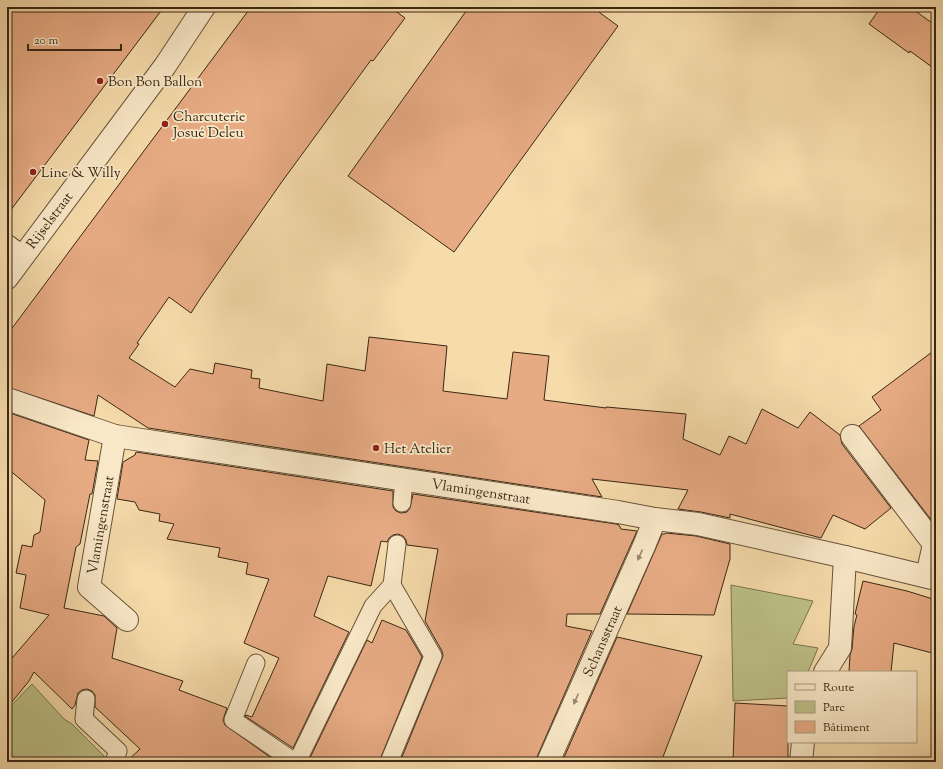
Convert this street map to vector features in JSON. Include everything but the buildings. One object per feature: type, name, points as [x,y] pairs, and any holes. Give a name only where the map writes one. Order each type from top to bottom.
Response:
[{"type":"street","name":"Rijselstraat","points":[[7,278],[14,252],[165,66],[200,8]]},
{"type":"street","name":"Vlamingenstraat","points":[[7,399],[115,436],[404,479],[655,519],[698,524],[931,578],[934,544],[852,436]]},
{"type":"street","name":"Vlamingenstraat","points":[[115,436],[89,587],[127,620]]},
{"type":"street","name":"Schansstraat","points":[[548,762],[655,519]]},
{"type":"street","points":[[826,671],[840,648],[844,557]]},
{"type":"street","points":[[801,762],[803,743]]},
{"type":"lane","points":[[402,503],[404,479]]},
{"type":"lane","points":[[256,663],[233,720],[296,762],[373,606],[392,585],[397,544]]},
{"type":"lane","points":[[389,762],[433,656],[392,585]]},
{"type":"lane","points":[[86,699],[84,719],[118,751],[114,762]]},
{"type":"green space","points":[[731,585],[813,601],[793,644],[818,648],[808,671],[787,671],[787,698],[733,701]]},
{"type":"green space","points":[[32,684],[64,719],[72,724],[104,756],[106,762],[7,762],[7,710]]},
{"type":"place","name":"Bon Bon Ballon","points":[[100,81]]},
{"type":"place","name":"Charcuterie Josué Deleu","points":[[165,124]]},
{"type":"place","name":"Line & Willy","points":[[33,172]]},
{"type":"place","name":"Het Atelier","points":[[376,448]]}]
